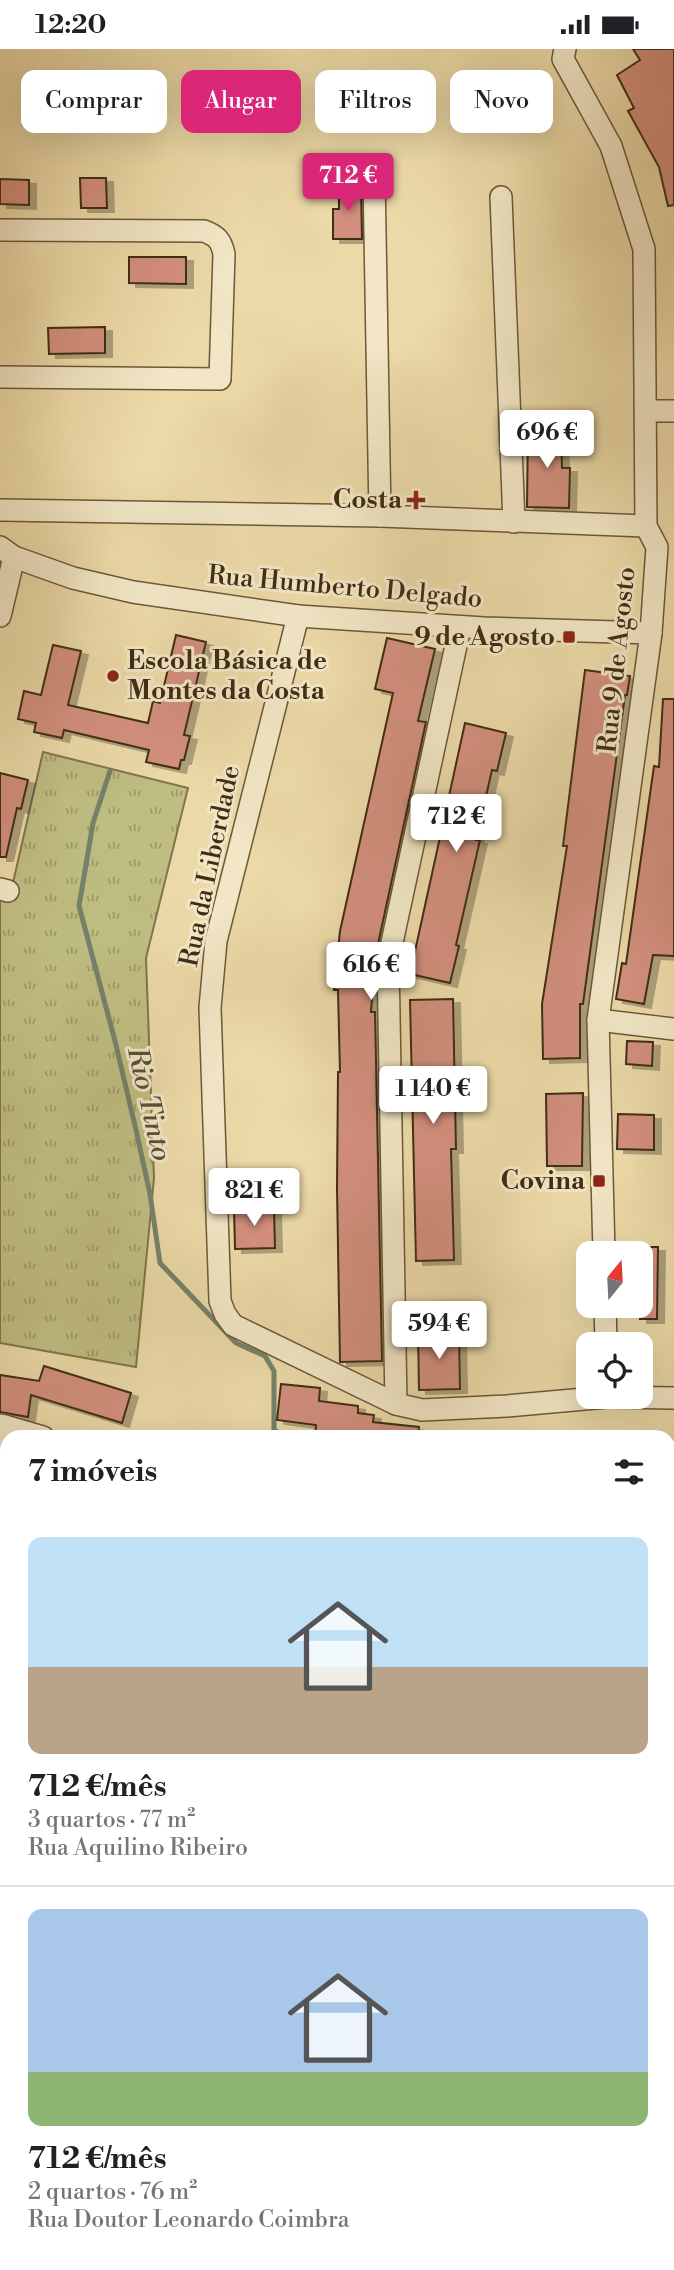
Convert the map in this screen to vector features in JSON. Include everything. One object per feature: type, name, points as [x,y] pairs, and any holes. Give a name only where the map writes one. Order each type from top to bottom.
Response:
[{"type":"street","name":"Rua 9 de Agosto","points":[[565,49],[563,59],[611,146],[644,249],[646,526],[665,548],[598,1020],[604,1241]]},
{"type":"street","points":[[374,176],[380,516]]},
{"type":"street","points":[[501,197],[514,522]]},
{"type":"street","points":[[0,230],[204,231],[216,236],[222,243],[224,254],[220,379],[0,377]]},
{"type":"street","points":[[647,411],[674,411]]},
{"type":"street","points":[[0,510],[380,516],[646,526]]},
{"type":"street","points":[[0,616],[7,552]]},
{"type":"street","name":"Rua Humberto Delgado","points":[[7,552],[73,578],[133,592],[298,616],[460,627],[651,633]]},
{"type":"street","name":"Rua da Liberdade","points":[[298,616],[216,941],[210,1008],[220,1301],[233,1325],[396,1403],[422,1410],[576,1400]]},
{"type":"street","points":[[396,1403],[388,961],[460,627]]},
{"type":"street","points":[[598,1020],[674,1029]]},
{"type":"street","name":"Rua da Liberdade","points":[[653,1398],[674,1398]]},
{"type":"green space","points":[[43,752],[188,788],[146,958],[154,1178],[136,1367],[0,1343],[0,898],[9,900]]},
{"type":"building","points":[[633,49],[674,49],[674,205],[668,206],[659,167],[628,111],[634,108],[617,75],[640,60]]},
{"type":"building","points":[[80,178],[106,178],[107,208],[81,208]]},
{"type":"building","points":[[0,179],[29,180],[29,205],[0,204]]},
{"type":"building","points":[[339,184],[361,184],[362,239],[333,239],[333,209],[339,209]]},
{"type":"building","points":[[129,257],[186,257],[186,284],[129,283]]},
{"type":"building","points":[[105,327],[105,353],[49,354],[48,328]]},
{"type":"building","points":[[561,428],[562,468],[570,468],[569,508],[527,507],[528,429]]},
{"type":"building","points":[[176,635],[206,642],[184,735],[190,736],[179,769],[146,762],[149,750],[64,730],[62,738],[34,732],[36,723],[18,719],[24,691],[41,695],[53,645],[81,651],[68,705],[148,723],[153,701],[160,703]]},
{"type":"building","points":[[387,638],[435,649],[418,721],[426,722],[375,958],[371,1012],[375,1012],[382,1361],[340,1362],[337,1188],[340,1072],[338,990],[334,990],[340,931],[393,693],[375,689]]},
{"type":"building","points":[[585,670],[630,676],[625,695],[583,1004],[580,1004],[580,1058],[543,1059],[542,1004],[567,846],[563,846]]},
{"type":"building","points":[[663,699],[674,699],[674,956],[653,955],[644,1004],[616,999],[622,963],[626,964],[654,766],[659,767]]},
{"type":"building","points":[[465,723],[506,733],[497,771],[492,770],[476,840],[480,840],[450,983],[410,974]]},
{"type":"building","points":[[0,773],[28,780],[21,809],[17,808],[6,857],[0,857]]},
{"type":"building","points":[[453,999],[456,1149],[451,1149],[454,1260],[416,1261],[410,1000]]},
{"type":"building","points":[[627,1041],[653,1042],[652,1066],[626,1064]]},
{"type":"building","points":[[583,1093],[582,1166],[547,1166],[546,1094]]},
{"type":"building","points":[[618,1114],[654,1115],[654,1150],[617,1149]]},
{"type":"building","points":[[234,1207],[274,1207],[275,1248],[235,1249]]},
{"type":"building","points":[[653,1247],[658,1247],[657,1319],[640,1319],[653,1318]]},
{"type":"building","points":[[418,1332],[459,1332],[460,1389],[419,1390]]},
{"type":"building","points":[[44,1366],[131,1393],[122,1423],[31,1395],[28,1417],[0,1412],[0,1375],[39,1381]]},
{"type":"building","points":[[281,1384],[320,1388],[319,1401],[358,1406],[358,1413],[374,1415],[373,1422],[419,1427],[419,1430],[316,1430],[316,1425],[277,1420]]},
{"type":"waterway","name":"Rio Tinto","points":[[110,771],[93,823],[79,906],[136,1130],[150,1194],[160,1263],[236,1343],[265,1356],[274,1371],[274,1430]]},
{"type":"place","name":"Costa","points":[[416,500]]},
{"type":"place","name":"9 de Agosto","points":[[569,637]]},
{"type":"place","name":"Escola Básica de Montes da Costa","points":[[113,676]]},
{"type":"place","name":"Covina","points":[[599,1181]]}]
